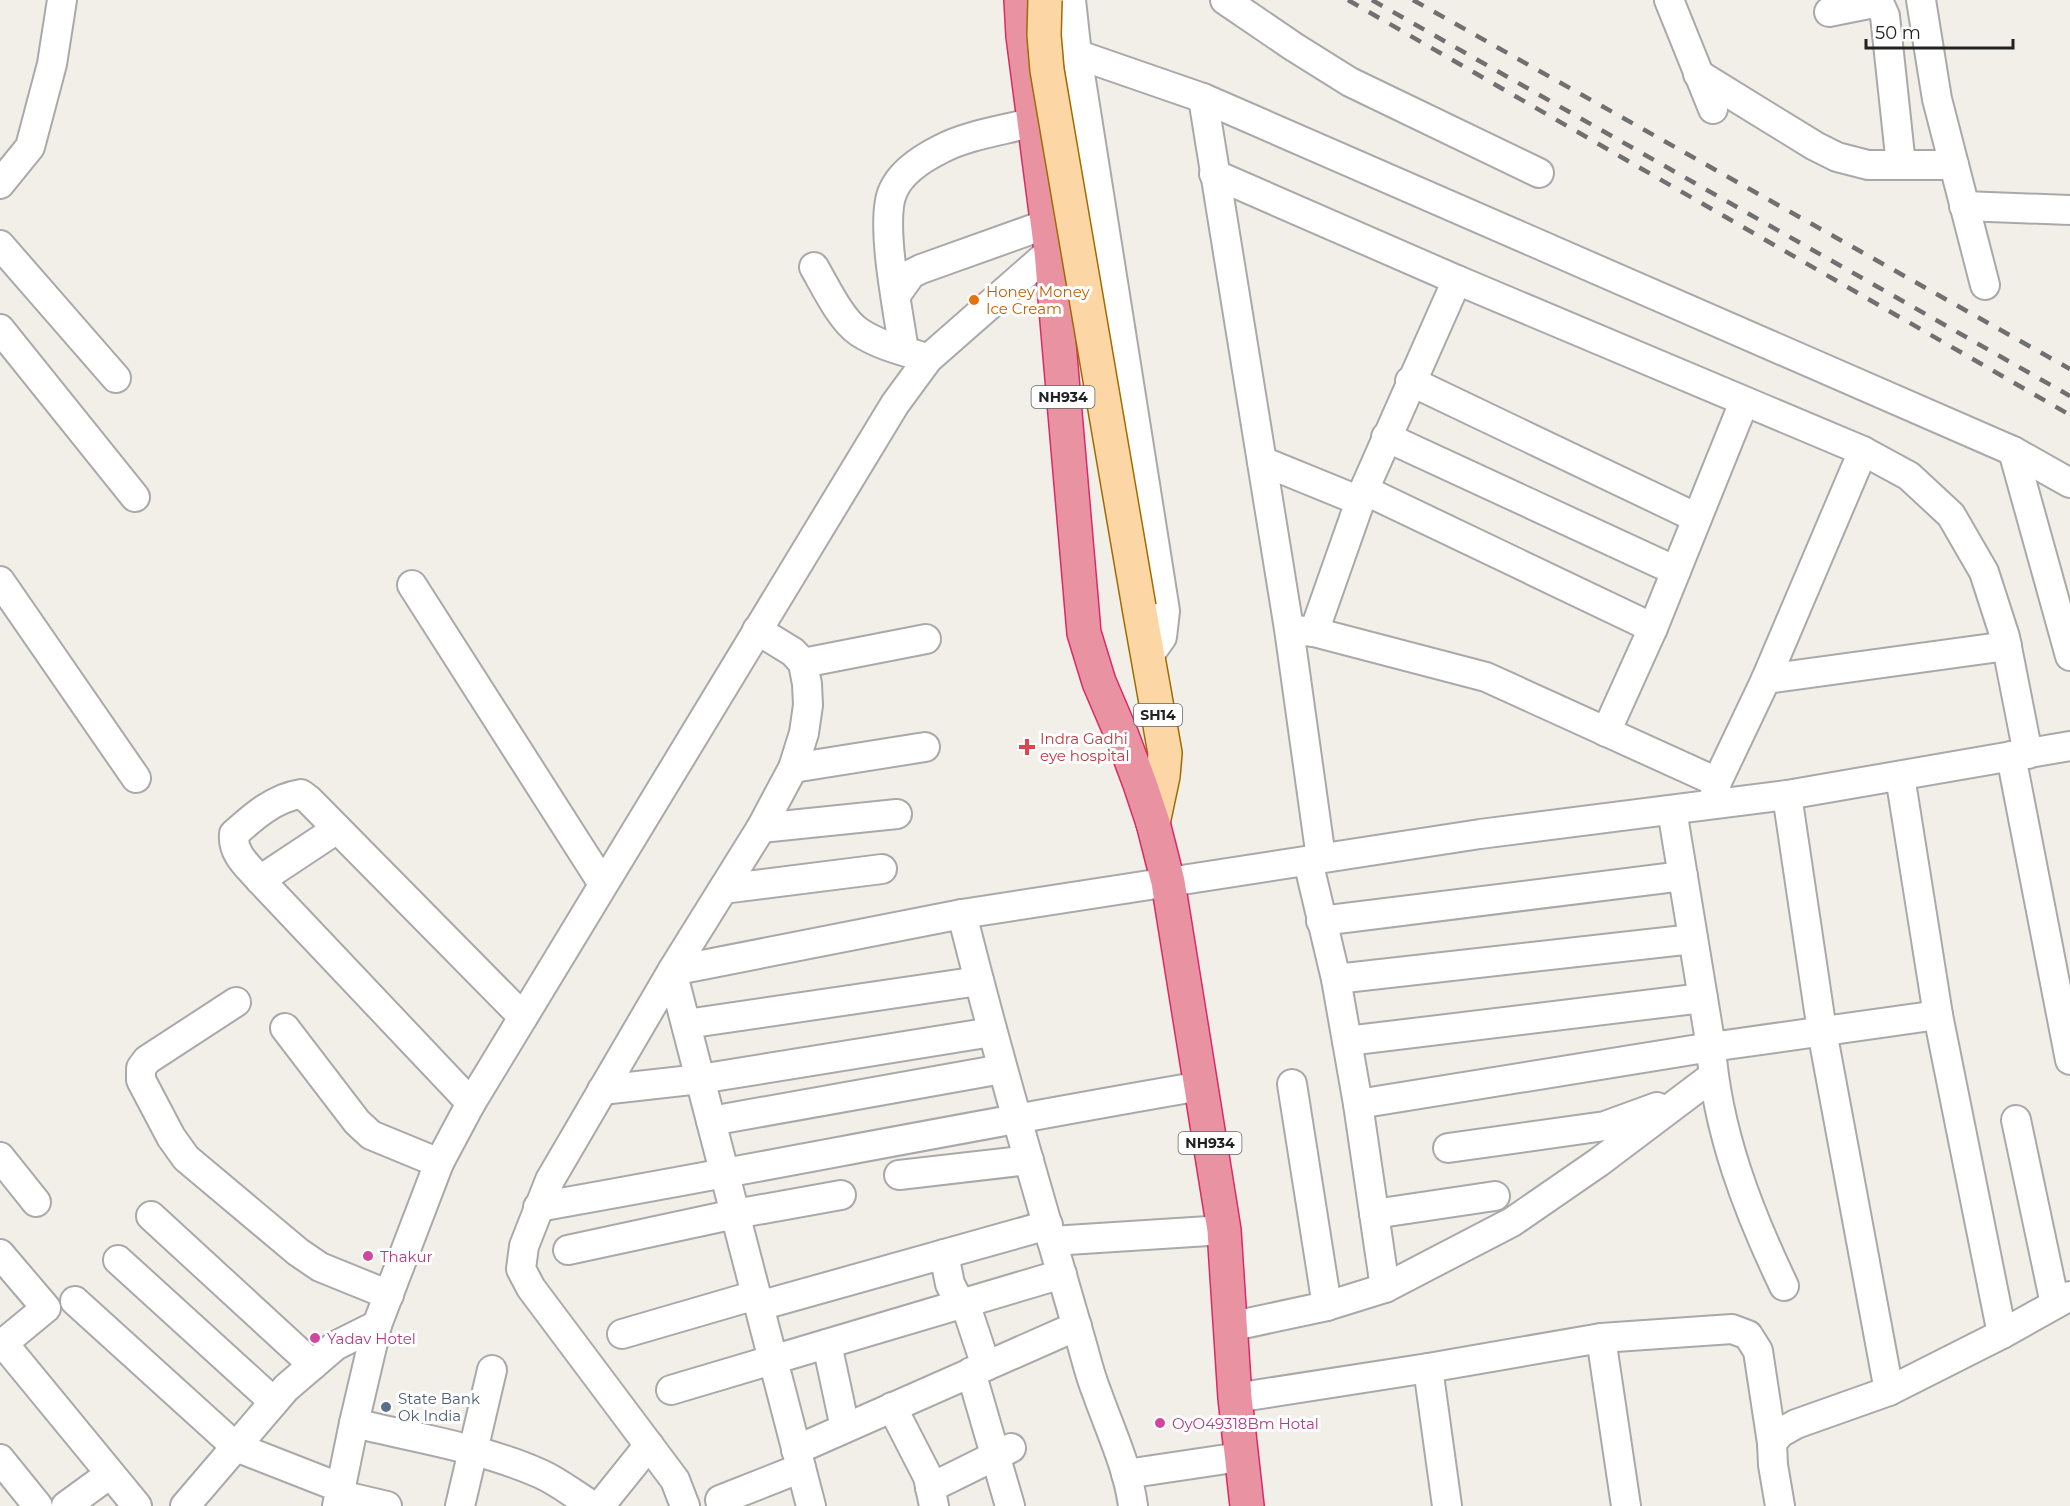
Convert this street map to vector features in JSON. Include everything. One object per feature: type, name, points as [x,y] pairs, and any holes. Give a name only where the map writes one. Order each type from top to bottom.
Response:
[{"type":"highway","name":"NH934","points":[[1021,0],[1023,36],[1049,238],[1084,633],[1099,682],[1122,736],[1153,823],[1168,882],[1224,1230],[1234,1398],[1247,1506]]},
{"type":"main road","name":"SH14","points":[[1045,0],[1044,35],[1047,70],[1165,753],[1163,776],[1153,823]]},
{"type":"street","points":[[0,184],[30,147],[52,64],[62,0]]},
{"type":"street","points":[[1071,0],[1077,55],[1165,611],[1162,637],[1147,658]]},
{"type":"street","points":[[1225,0],[1350,82],[1539,172]]},
{"type":"street","points":[[1921,0],[1937,99],[1985,285]]},
{"type":"street","points":[[1676,3],[1698,74],[1713,109]]},
{"type":"street","points":[[1828,12],[1874,3],[1881,7],[1885,16],[1900,165]]},
{"type":"street","points":[[1023,36],[1203,98],[2013,451],[2070,483]]},
{"type":"street","points":[[1698,74],[1837,158],[1868,165],[1954,165]]},
{"type":"street","points":[[1203,98],[1262,461],[1302,631],[1314,860],[1321,921],[1336,979],[1358,1104],[1385,1288]]},
{"type":"street","points":[[916,355],[896,295],[887,221],[893,191],[910,169],[942,148],[970,138],[1034,122]]},
{"type":"street","points":[[1214,174],[1863,452],[1910,476],[1951,515],[1984,572],[2007,646],[2019,755],[2070,1060]]},
{"type":"street","points":[[1965,206],[2070,210]]},
{"type":"street","points":[[896,295],[911,274],[921,269],[1049,238]]},
{"type":"street","points":[[339,1497],[354,1423],[378,1325],[388,1295],[439,1163],[471,1104],[895,404],[916,355],[1049,238]]},
{"type":"street","points":[[0,245],[116,378]]},
{"type":"street","points":[[814,267],[845,318],[857,331],[876,342],[916,355]]},
{"type":"street","points":[[1302,631],[1410,381],[1457,280]]},
{"type":"street","points":[[0,329],[135,497]]},
{"type":"street","points":[[1410,381],[1697,518]]},
{"type":"street","points":[[1606,732],[1653,628],[1744,402]]},
{"type":"street","points":[[1386,437],[1676,571]]},
{"type":"street","points":[[2013,451],[2070,656]]},
{"type":"street","points":[[1715,794],[1863,452]]},
{"type":"street","points":[[1262,461],[1362,496],[1653,628]]},
{"type":"street","points":[[0,581],[136,778]]},
{"type":"street","points":[[412,585],[603,884]]},
{"type":"street","points":[[685,1506],[675,1480],[531,1288],[521,1269],[524,1246],[550,1180],[672,971],[761,828],[793,768],[804,733],[808,705],[803,663],[793,652],[757,630]]},
{"type":"street","points":[[1302,631],[1486,677],[1606,732],[1715,794]]},
{"type":"street","points":[[803,663],[926,639]]},
{"type":"street","points":[[1766,679],[2007,646]]},
{"type":"street","points":[[793,768],[925,747]]},
{"type":"street","points":[[672,971],[962,914],[1480,834],[1672,810],[1715,794],[1787,795],[2019,755],[2069,750]]},
{"type":"street","points":[[1900,776],[1938,1016],[2002,1334]]},
{"type":"street","points":[[471,1104],[260,880],[236,852],[233,843],[234,834],[256,814],[290,796],[301,794],[523,1017]]},
{"type":"street","points":[[1787,795],[1822,1031],[1889,1391]]},
{"type":"street","points":[[1672,810],[1711,1047],[1713,1076],[1736,1170],[1757,1229],[1784,1286]]},
{"type":"street","points":[[761,828],[897,814]]},
{"type":"street","points":[[260,880],[337,829]]},
{"type":"street","points":[[723,888],[882,869]]},
{"type":"street","points":[[1321,921],[1683,876]]},
{"type":"street","points":[[962,914],[1016,1118],[1096,1391],[1126,1474],[1132,1506]]},
{"type":"street","points":[[1336,979],[1693,939]]},
{"type":"street","points":[[672,971],[811,1506]]},
{"type":"street","points":[[686,1024],[979,981]]},
{"type":"street","points":[[1347,1041],[1702,998]]},
{"type":"street","points":[[236,1002],[147,1060],[141,1068],[141,1080],[171,1137],[186,1158],[279,1237],[320,1267],[388,1295]]},
{"type":"street","points":[[1358,1104],[1711,1047],[1938,1016]]},
{"type":"street","points":[[285,1028],[357,1122],[371,1135],[439,1163]]},
{"type":"street","points":[[602,1090],[700,1079],[992,1032]]},
{"type":"street","points":[[711,1121],[1002,1069]]},
{"type":"street","points":[[1229,1327],[1327,1306],[1385,1288],[1512,1222],[1599,1162],[1713,1076]]},
{"type":"street","points":[[1292,1084],[1327,1306]]},
{"type":"street","points":[[538,1207],[1201,1086]]},
{"type":"street","points":[[1448,1148],[1605,1126],[1684,1097]]},
{"type":"street","points":[[1772,1443],[1780,1433],[1796,1424],[1889,1391],[2002,1334],[2063,1300],[2016,1120]]},
{"type":"street","points":[[0,1157],[36,1202]]},
{"type":"street","points":[[899,1176],[1029,1160]]},
{"type":"street","points":[[568,1250],[735,1214],[842,1195]]},
{"type":"street","points":[[1374,1214],[1495,1196]]},
{"type":"street","points":[[152,1216],[313,1365]]},
{"type":"street","points":[[622,1334],[944,1254],[1050,1233],[1224,1230]]},
{"type":"street","points":[[0,1254],[46,1308],[2,1345],[137,1506]]},
{"type":"street","points":[[944,1254],[950,1284],[960,1303],[965,1303]]},
{"type":"street","points":[[118,1260],[274,1402]]},
{"type":"street","points":[[671,1390],[1062,1274]]},
{"type":"street","points":[[75,1301],[236,1447],[339,1497],[387,1506]]},
{"type":"street","points":[[965,1303],[979,1369],[1003,1452],[1010,1506]]},
{"type":"street","points":[[185,1506],[286,1388],[335,1346],[378,1325]]},
{"type":"street","points":[[720,1500],[799,1459],[845,1428],[1077,1326]]},
{"type":"street","points":[[1234,1398],[1601,1338],[1732,1329],[1748,1335],[1758,1351],[1780,1506]]},
{"type":"street","points":[[1601,1338],[1626,1506]]},
{"type":"street","points":[[827,1344],[845,1428]]},
{"type":"street","points":[[1428,1368],[1447,1506]]},
{"type":"street","points":[[460,1506],[492,1370]]},
{"type":"street","points":[[891,1407],[928,1477],[932,1497],[1003,1452]]},
{"type":"street","points":[[354,1423],[473,1451],[519,1465],[544,1475],[593,1506]]},
{"type":"street","points":[[600,1506],[649,1444]]},
{"type":"street","points":[[1126,1474],[1240,1457]]},
{"type":"street","points":[[0,1459],[38,1506]]},
{"type":"street","points":[[66,1506],[110,1474]]},
{"type":"railway","points":[[1348,0],[2070,415]]},
{"type":"railway","points":[[1372,0],[2070,396]]},
{"type":"railway","points":[[1413,0],[2070,369]]},
{"type":"place","name":"Honey Money Ice Cream","points":[[974,300]]},
{"type":"place","name":"Indra Gadhi eye hospital","points":[[1027,747]]},
{"type":"place","name":"Thakur","points":[[368,1256]]},
{"type":"place","name":"Yadav Hotel","points":[[315,1338]]},
{"type":"place","name":"State Bank Ok India","points":[[386,1407]]},
{"type":"place","name":"OyO49318Bm Hotal","points":[[1160,1423]]}]
